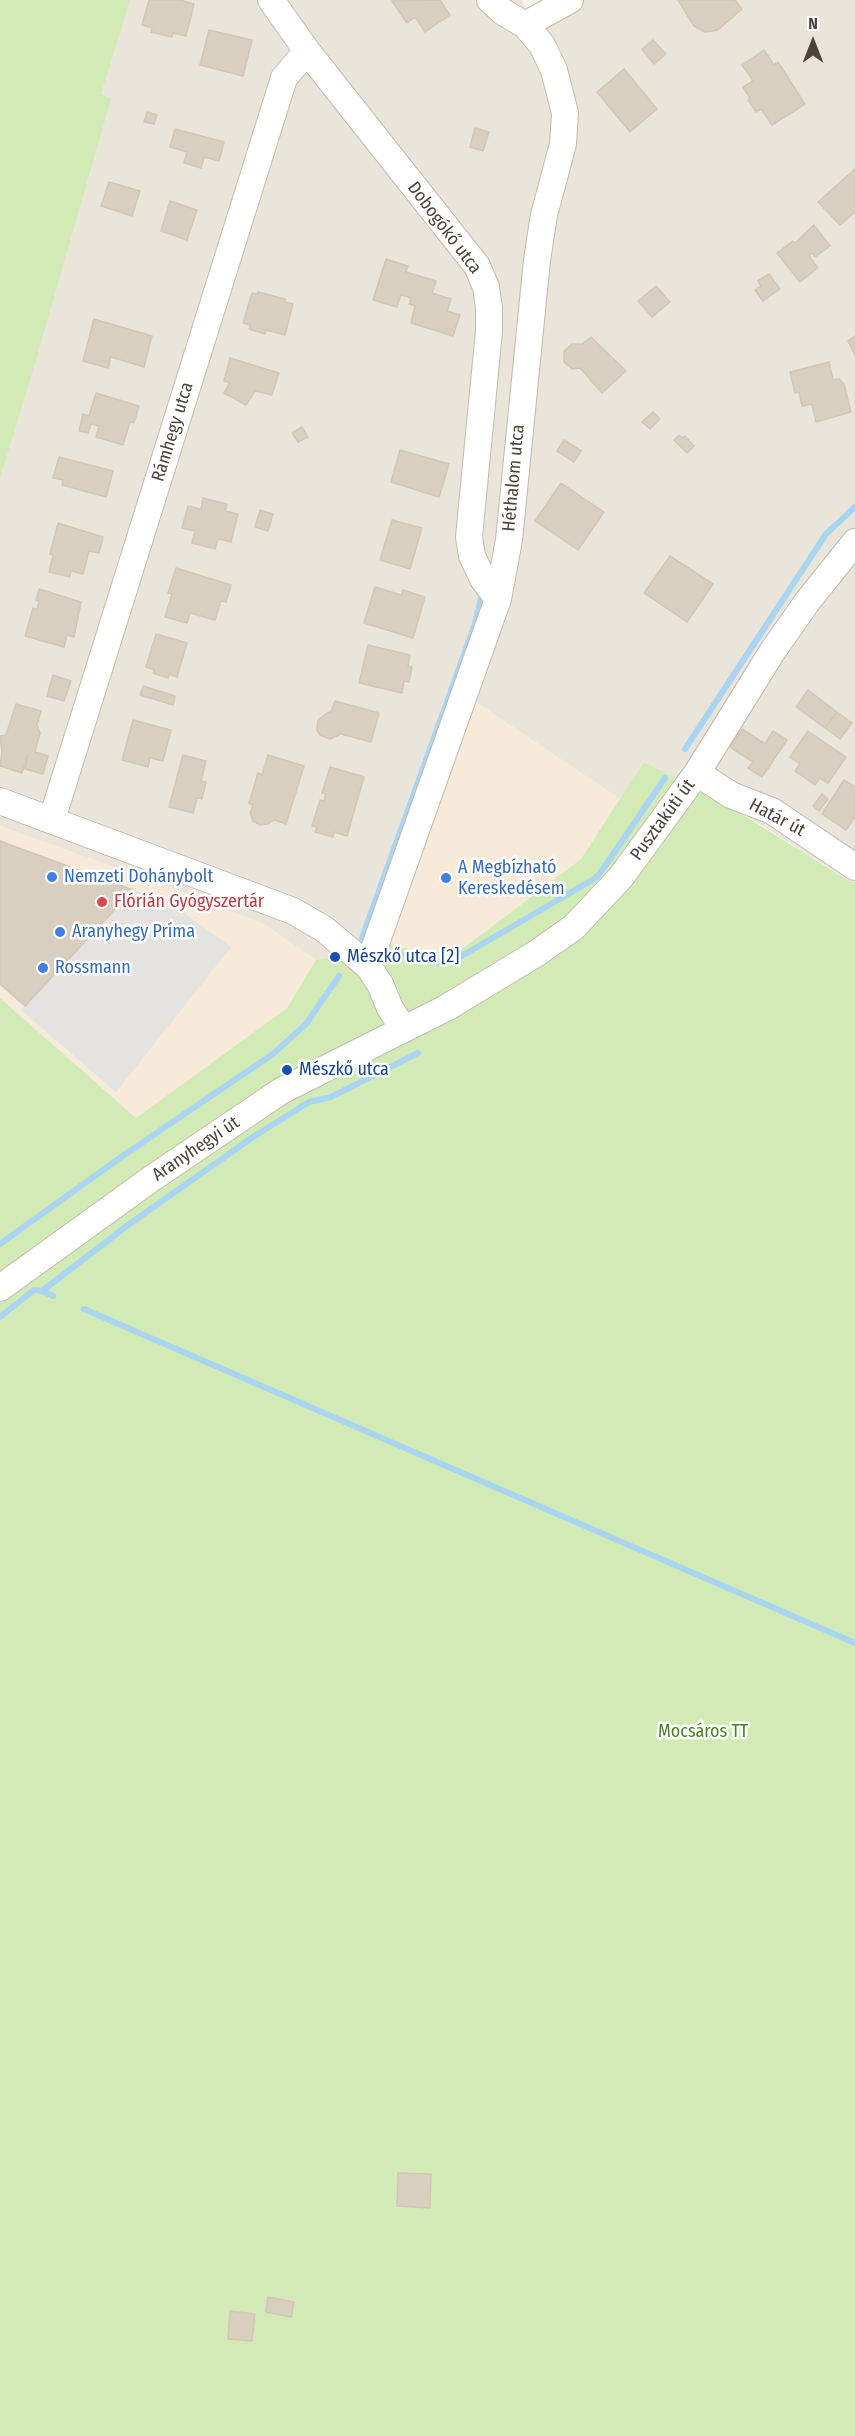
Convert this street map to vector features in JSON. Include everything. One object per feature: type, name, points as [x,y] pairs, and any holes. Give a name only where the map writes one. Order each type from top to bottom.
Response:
[{"type":"street","name":"Dobogókő utca","points":[[271,0],[307,51],[477,266],[486,287],[489,331],[469,537],[472,556],[483,579],[498,599]]},
{"type":"street","name":"Héthalom utca","points":[[368,966],[498,599],[508,540],[537,260],[544,215],[562,144],[565,113],[554,70],[542,45],[525,25],[503,12],[490,0]]},
{"type":"street","points":[[525,25],[570,0]]},
{"type":"street","name":"Rámhegy utca","points":[[52,819],[284,78],[307,51]]},
{"type":"street","name":"Pusztakúti út","points":[[403,1028],[476,991],[537,953],[574,927],[621,877],[697,773],[801,610],[855,542]]},
{"type":"street","name":"Határ út","points":[[697,773],[731,795],[772,811],[855,867]]},
{"type":"street","points":[[0,801],[293,911],[324,929],[368,966],[403,1028]]},
{"type":"street","name":"Aranyhegyi út","points":[[0,1288],[152,1179],[281,1091],[403,1028]]},
{"type":"shaded area","points":[[0,0],[521,0],[526,10],[547,0],[855,0],[855,885],[752,819],[644,762],[620,799],[474,701],[391,945],[316,960],[265,925],[183,892],[0,826]]},
{"type":"shaded area","points":[[474,701],[620,799],[581,859],[449,959],[391,945]]},
{"type":"shaded area","points":[[0,826],[183,892],[266,925],[316,960],[287,1008],[136,1118],[0,998]]},
{"type":"shaded area","points":[[133,890],[168,901],[231,947],[116,1092],[21,1010]]},
{"type":"green space","points":[[0,0],[130,0],[101,94],[111,99],[0,478]]},
{"type":"green space","name":"Mocsáros TT","points":[[644,762],[721,801],[855,885],[855,2436],[0,2436],[0,998],[136,1118],[287,1008],[316,960],[391,945],[449,959],[581,859]]},
{"type":"building","points":[[149,0],[180,0],[194,4],[186,36],[173,33],[172,37],[151,32],[152,28],[142,25]]},
{"type":"building","points":[[440,0],[450,15],[425,32],[415,17],[407,23],[392,1]]},
{"type":"building","points":[[678,0],[735,0],[742,9],[718,30],[705,32],[694,26]]},
{"type":"building","points":[[209,30],[252,40],[243,76],[200,65]]},
{"type":"building","points":[[653,40],[666,54],[654,64],[642,49]]},
{"type":"building","points":[[764,50],[774,65],[778,62],[805,104],[772,125],[761,109],[756,112],[743,87],[753,81],[742,65]]},
{"type":"building","points":[[624,69],[657,109],[630,132],[597,92]]},
{"type":"building","points":[[147,112],[157,115],[154,124],[144,122]]},
{"type":"building","points":[[475,128],[489,132],[483,151],[470,147]]},
{"type":"building","points":[[175,129],[224,142],[219,161],[204,157],[201,168],[184,163],[187,152],[170,147]]},
{"type":"building","points":[[855,169],[855,212],[840,225],[818,202]]},
{"type":"building","points":[[109,182],[140,191],[132,216],[101,206]]},
{"type":"building","points":[[170,201],[197,210],[187,240],[161,231]]},
{"type":"building","points":[[814,225],[830,246],[815,257],[812,253],[809,256],[818,268],[800,282],[777,253],[793,241],[795,243]]},
{"type":"building","points":[[386,259],[408,266],[406,272],[436,281],[432,293],[451,299],[447,311],[460,315],[453,336],[411,323],[415,306],[409,304],[411,298],[401,295],[397,307],[373,300]]},
{"type":"building","points":[[769,274],[780,289],[763,301],[755,290],[761,286],[758,281]]},
{"type":"building","points":[[656,286],[670,302],[652,317],[638,301]]},
{"type":"building","points":[[258,292],[285,299],[285,302],[293,304],[285,335],[266,330],[265,334],[249,329],[250,325],[243,323],[252,293],[258,294]]},
{"type":"building","points":[[94,319],[152,336],[144,367],[111,357],[108,368],[83,361]]},
{"type":"building","points":[[855,336],[855,355],[848,341]]},
{"type":"building","points":[[591,337],[626,371],[602,393],[580,368],[572,369],[564,362],[564,351],[572,344],[582,344]]},
{"type":"building","points":[[230,358],[279,373],[272,395],[255,391],[246,405],[224,393],[230,383],[224,381]]},
{"type":"building","points":[[829,362],[833,380],[839,379],[844,384],[851,412],[816,422],[812,404],[802,406],[799,392],[795,393],[790,372]]},
{"type":"building","points":[[96,393],[139,406],[134,423],[130,422],[123,445],[96,437],[99,426],[91,424],[88,433],[79,431],[83,414],[89,416]]},
{"type":"building","points":[[653,412],[660,419],[650,429],[642,422]]},
{"type":"building","points":[[302,427],[308,437],[298,442],[292,433]]},
{"type":"building","points":[[679,435],[682,438],[685,436],[694,446],[687,453],[674,440]]},
{"type":"building","points":[[564,440],[581,451],[574,462],[557,451]]},
{"type":"building","points":[[400,450],[449,464],[439,497],[391,482]]},
{"type":"building","points":[[59,457],[113,471],[106,497],[62,485],[63,480],[53,478]]},
{"type":"building","points":[[561,483],[604,512],[578,550],[535,521]]},
{"type":"building","points":[[203,498],[227,504],[225,511],[238,514],[231,542],[218,539],[215,549],[192,543],[195,531],[182,528],[188,506],[201,509]]},
{"type":"building","points":[[260,510],[273,514],[268,531],[255,527]]},
{"type":"building","points":[[392,520],[422,528],[410,569],[380,560]]},
{"type":"building","points":[[58,523],[103,537],[99,553],[89,551],[83,574],[71,571],[70,577],[49,572],[53,555],[50,554]]},
{"type":"building","points":[[670,556],[713,584],[687,622],[644,593]]},
{"type":"building","points":[[176,568],[231,585],[226,602],[221,601],[215,620],[190,613],[187,623],[165,617],[172,594],[168,593]]},
{"type":"building","points":[[375,587],[401,595],[403,590],[425,597],[413,638],[364,623]]},
{"type":"building","points":[[39,589],[81,602],[74,637],[67,635],[64,647],[25,636],[33,608],[37,610],[39,601],[36,600]]},
{"type":"building","points":[[156,634],[187,643],[177,677],[169,674],[168,678],[153,673],[154,670],[146,667]]},
{"type":"building","points":[[368,645],[410,655],[408,666],[412,667],[409,682],[404,681],[402,693],[359,683]]},
{"type":"building","points":[[53,675],[71,681],[64,701],[47,696]]},
{"type":"building","points":[[143,686],[175,696],[173,705],[140,695]]},
{"type":"building","points":[[808,690],[837,712],[825,728],[796,707]]},
{"type":"building","points":[[335,701],[379,713],[371,742],[341,734],[330,739],[320,735],[317,730],[318,720],[331,712]]},
{"type":"building","points":[[16,704],[41,711],[37,725],[40,733],[35,752],[48,756],[43,774],[25,769],[28,754],[22,773],[0,766],[2,751],[0,736],[6,735]]},
{"type":"building","points":[[837,712],[852,723],[840,739],[825,728]]},
{"type":"building","points":[[133,720],[171,730],[163,761],[150,758],[148,767],[122,760]]},
{"type":"building","points":[[742,729],[765,744],[773,731],[787,740],[762,777],[748,768],[753,762],[730,747]]},
{"type":"building","points":[[808,731],[846,757],[828,783],[820,778],[815,785],[795,771],[800,764],[790,757]]},
{"type":"building","points":[[183,755],[206,761],[201,781],[206,782],[202,799],[197,798],[193,813],[169,807]]},
{"type":"building","points":[[268,755],[304,766],[286,824],[274,820],[260,825],[253,821],[250,813],[253,805],[249,803],[258,773],[262,775]]},
{"type":"building","points":[[330,767],[364,777],[347,836],[334,832],[333,837],[315,832],[317,827],[312,826],[320,800],[324,801],[326,794],[322,793]]},
{"type":"building","points":[[844,780],[855,787],[855,817],[846,830],[822,814]]},
{"type":"building","points":[[822,794],[828,799],[819,811],[813,806]]},
{"type":"building","points":[[0,841],[133,890],[25,1006],[0,984]]},
{"type":"building","points":[[398,2173],[431,2174],[430,2208],[397,2206]]},
{"type":"building","points":[[268,2297],[294,2302],[291,2317],[266,2312]]},
{"type":"building","points":[[230,2311],[255,2314],[252,2341],[228,2339]]},
{"type":"waterway","points":[[685,749],[826,534],[855,507]]},
{"type":"waterway","points":[[362,938],[475,624],[481,598]]},
{"type":"waterway","points":[[387,952],[442,963],[460,957],[594,879],[665,778]]},
{"type":"waterway","points":[[0,1244],[124,1155],[273,1054],[306,1024],[339,976]]},
{"type":"waterway","points":[[42,1291],[128,1225],[253,1137],[309,1102],[331,1097],[418,1053]]},
{"type":"waterway","points":[[0,1317],[34,1290],[53,1296]]},
{"type":"waterway","points":[[84,1309],[855,1643]]},
{"type":"place","name":"Nemzeti Dohánybolt","points":[[52,877]]},
{"type":"place","name":"A Megbízható Kereskedésem","points":[[446,878]]},
{"type":"place","name":"Flórián Gyógyszertár","points":[[102,902]]},
{"type":"place","name":"Aranyhegy Príma","points":[[60,932]]},
{"type":"place","name":"Mészkő utca [2]","points":[[335,957]]},
{"type":"place","name":"Rossmann","points":[[43,968]]},
{"type":"place","name":"Mészkő utca","points":[[287,1070]]}]
